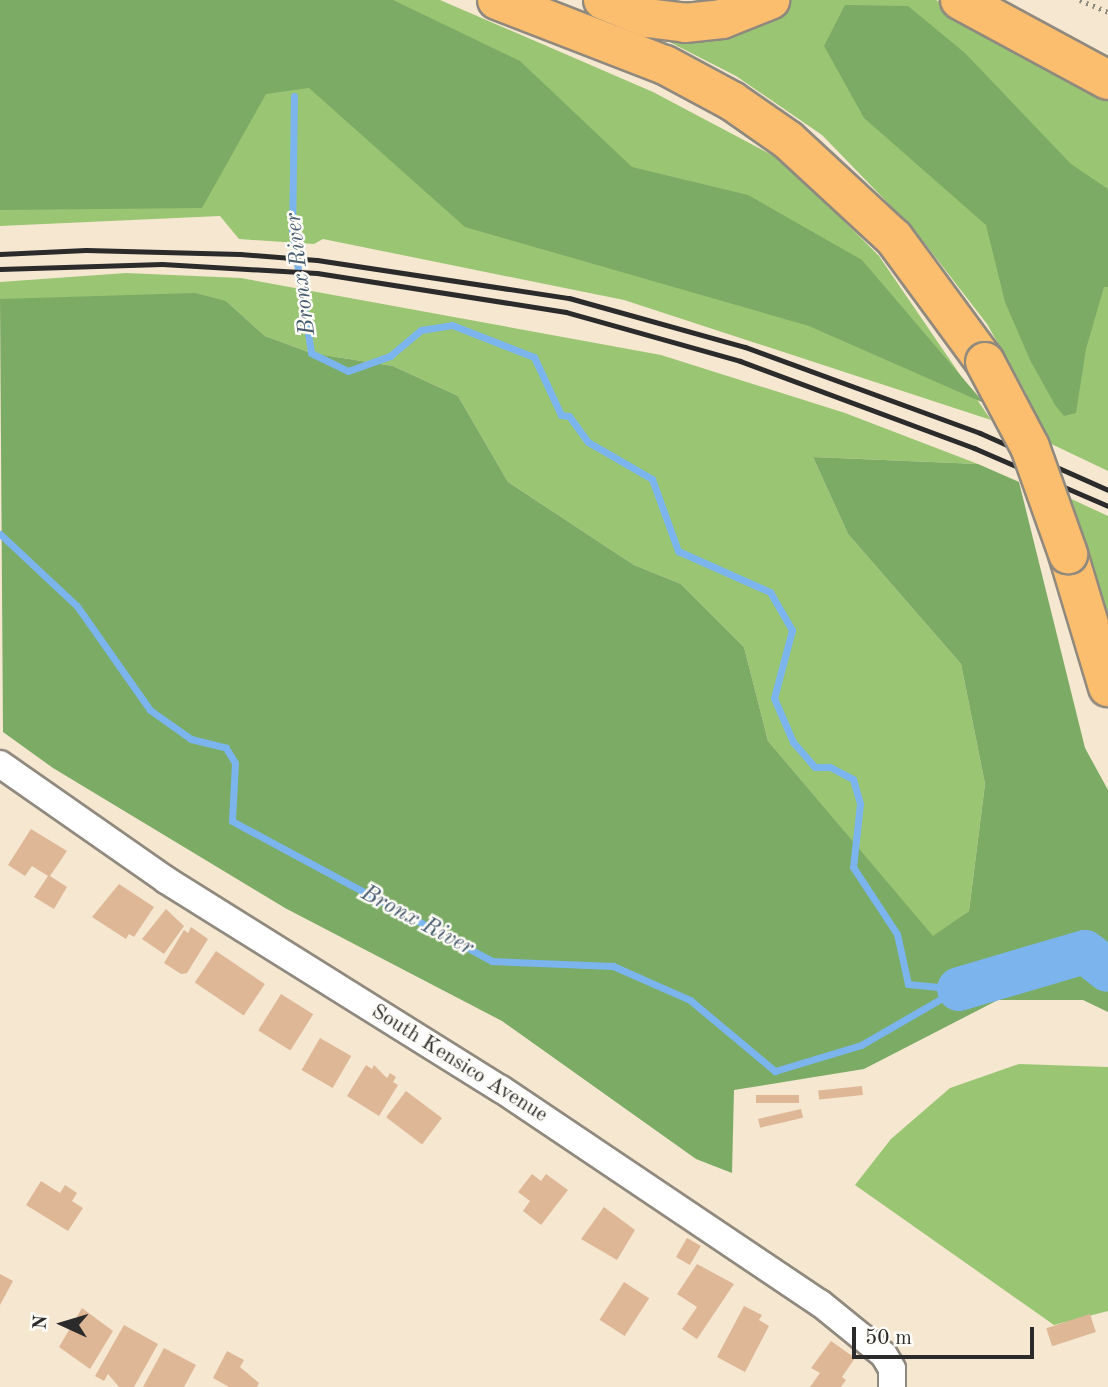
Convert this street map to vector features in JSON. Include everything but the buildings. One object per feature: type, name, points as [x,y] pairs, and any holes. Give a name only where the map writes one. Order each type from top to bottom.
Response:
[{"type":"highway","points":[[497,0],[655,61],[732,101],[841,185],[908,254],[985,362],[1030,447],[1068,554],[1108,687]]},
{"type":"highway","points":[[566,0],[655,61]]},
{"type":"highway","points":[[603,0],[647,18],[685,23],[722,19],[770,0]]},
{"type":"highway","points":[[960,0],[1108,80]]},
{"type":"street","name":"South Kensico Avenue","points":[[0,764],[166,880],[501,1089],[820,1303],[884,1355],[892,1369],[892,1387]]},
{"type":"path","points":[[1080,0],[1108,12]]},
{"type":"green space","points":[[0,0],[440,0],[653,92],[785,162],[879,256],[991,420],[624,300],[323,239],[314,244],[239,239],[220,216],[0,226]]},
{"type":"green space","points":[[0,0],[393,0],[520,61],[632,167],[748,195],[862,260],[984,403],[809,326],[465,227],[309,88],[266,94],[202,208],[0,210]]},
{"type":"green space","points":[[786,0],[936,0],[1108,98],[1108,471],[1043,440],[1026,393],[987,324],[916,232],[822,135],[736,76],[650,32]]},
{"type":"green space","points":[[845,5],[908,6],[965,53],[1071,164],[1108,189],[1108,287],[1104,287],[1086,349],[1076,413],[1064,416],[1030,360],[1005,302],[986,225],[864,118],[824,46]]},
{"type":"green space","points":[[126,273],[241,278],[661,355],[845,413],[978,464],[813,457],[848,534],[961,664],[985,784],[969,911],[933,937],[768,741],[744,647],[681,584],[634,565],[508,482],[458,396],[393,366],[311,353],[265,336],[226,301],[0,299],[0,282]]},
{"type":"green space","points":[[195,293],[226,301],[265,336],[311,353],[393,366],[458,396],[508,482],[634,565],[681,584],[744,647],[768,741],[933,936],[969,911],[985,784],[961,664],[848,534],[813,457],[978,464],[1019,482],[1085,748],[1108,790],[1108,1012],[1083,1000],[998,1000],[864,1069],[734,1090],[732,1173],[696,1159],[502,1021],[285,908],[53,768],[3,732],[0,299]]},
{"type":"green space","points":[[1065,496],[1108,516],[1108,621]]},
{"type":"green space","points":[[1019,1064],[1108,1067],[1108,1311],[1054,1325],[855,1185],[891,1139],[950,1088]]},
{"type":"waterway","name":"Bronx River","points":[[294,96],[292,231],[311,353],[348,371],[390,356],[421,330],[452,325],[534,357],[561,415],[569,416],[588,442],[652,479],[678,551],[770,592],[792,630],[774,698],[793,742],[815,767],[830,767],[853,779],[860,804],[853,867],[897,934],[908,984],[959,989]]},
{"type":"waterway","name":"Bronx River","points":[[0,534],[77,606],[150,710],[191,739],[226,748],[235,763],[232,821],[492,961],[613,966],[690,1000],[775,1071],[861,1045],[958,989]]},
{"type":"waterway","name":"Bronx River","points":[[959,989],[1085,952],[1108,970]]},
{"type":"railway","points":[[0,254],[86,250],[240,254],[317,260],[569,298],[745,347],[980,433],[1108,490]]},
{"type":"railway","points":[[0,269],[162,264],[317,273],[566,312],[740,361],[974,448],[1108,506]]}]
